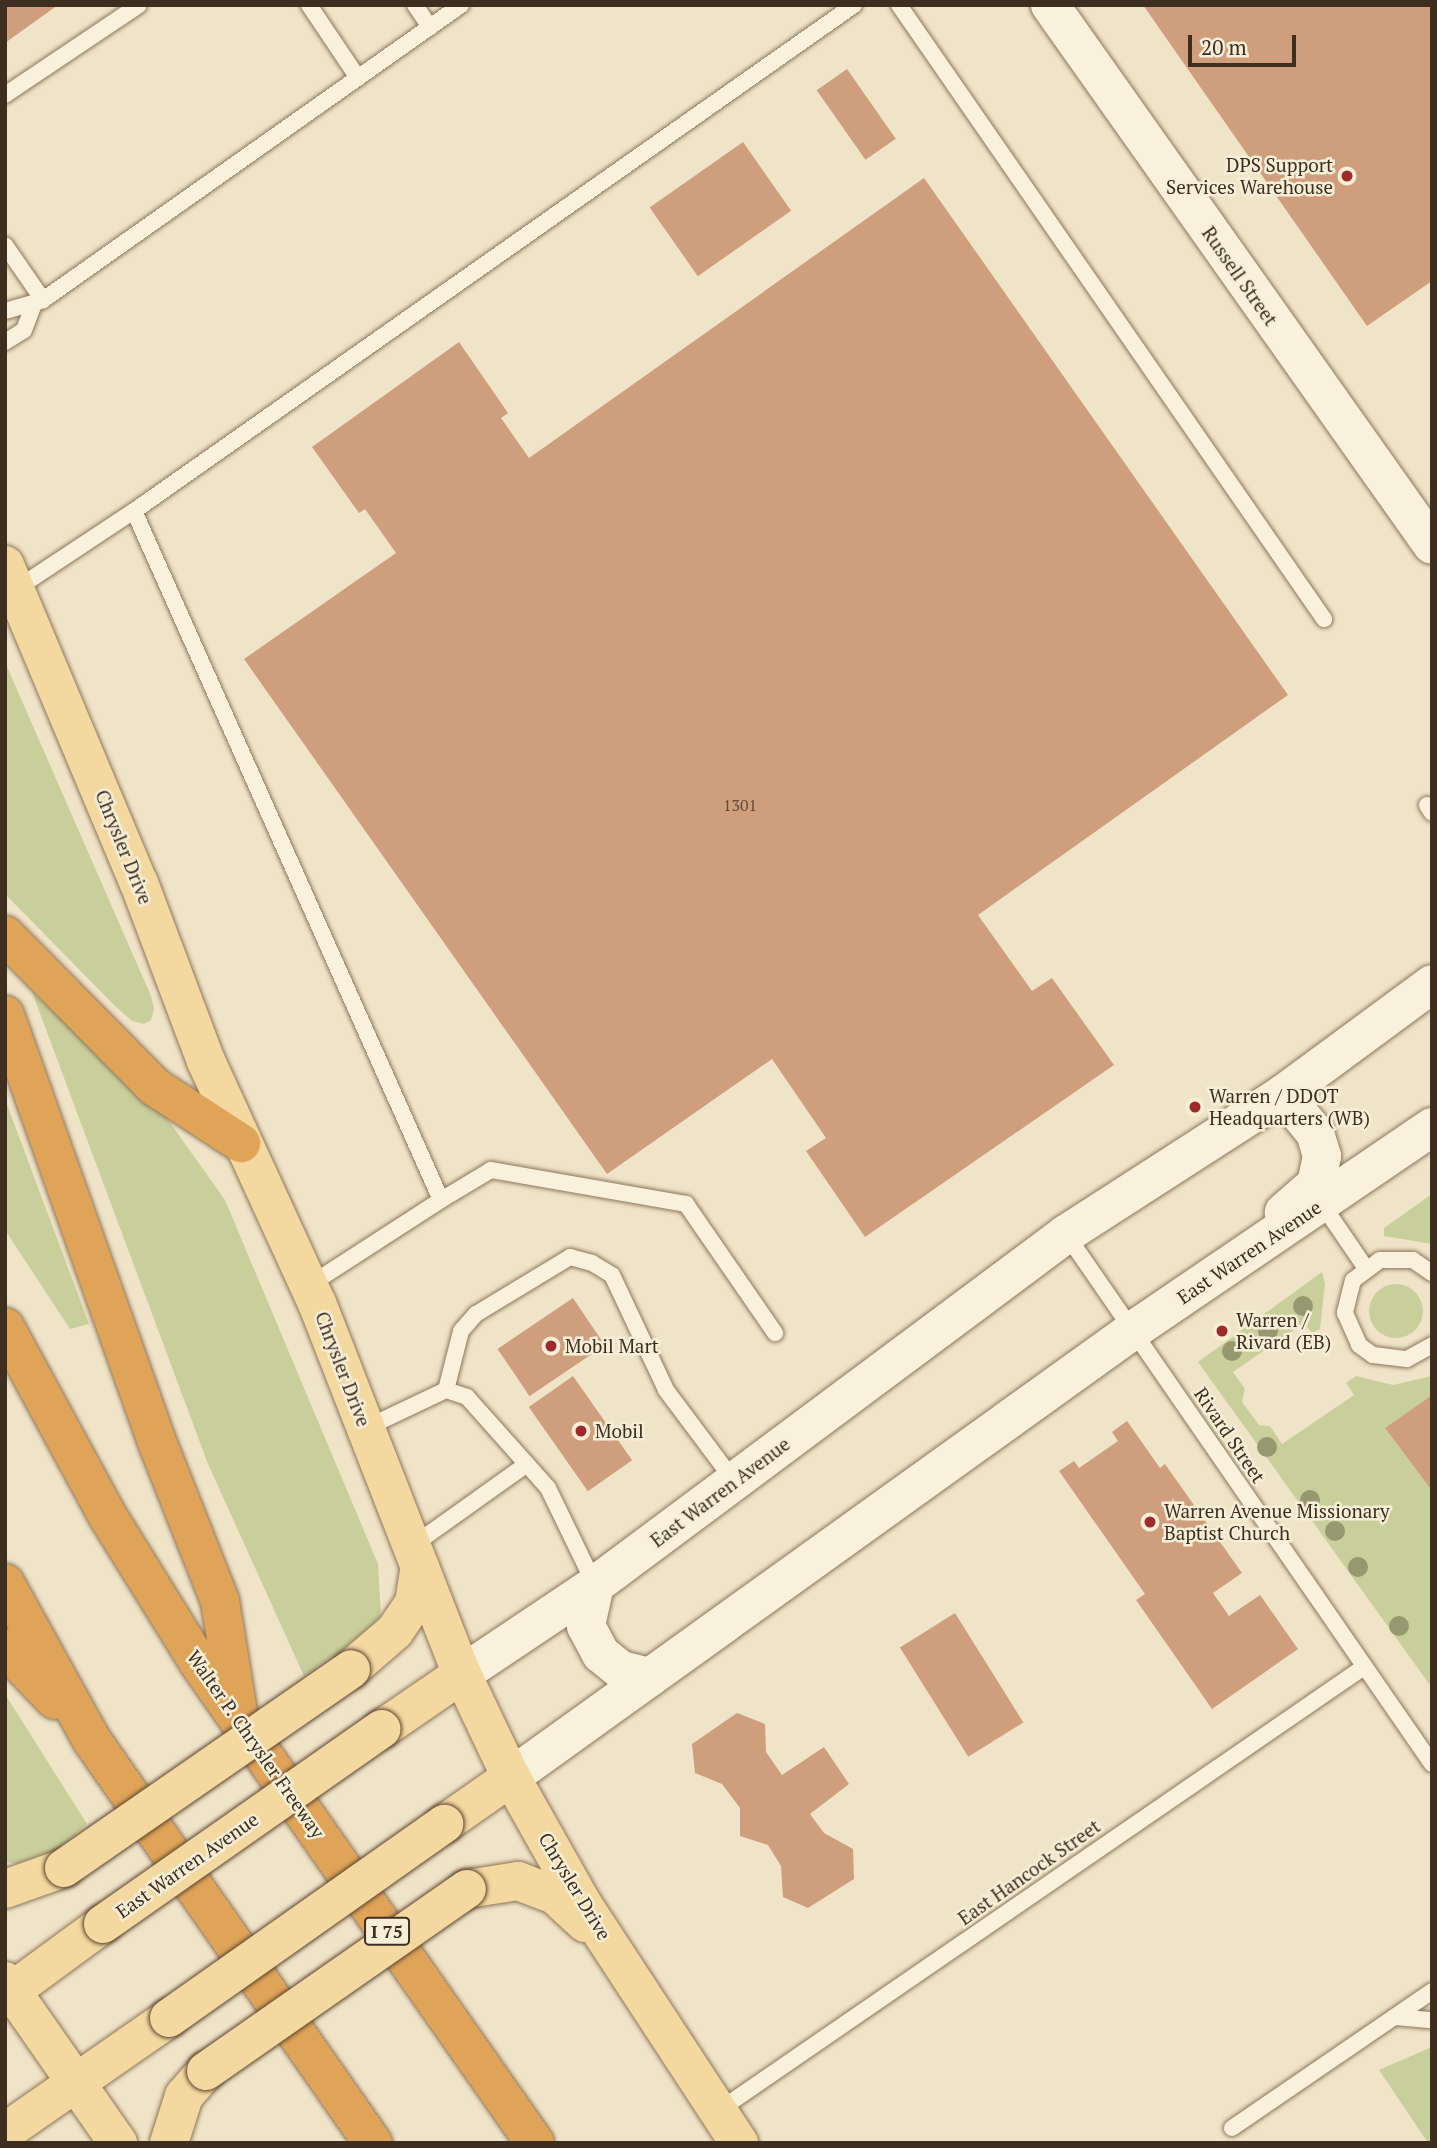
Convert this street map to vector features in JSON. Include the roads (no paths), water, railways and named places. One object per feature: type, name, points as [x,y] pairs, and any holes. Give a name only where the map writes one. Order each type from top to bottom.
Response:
[{"type":"highway","points":[[5,935],[155,1087],[241,1143]]},
{"type":"highway","points":[[5,1015],[159,1447],[220,1601],[239,1719]]},
{"type":"highway","name":"Walter P. Chrysler Freeway","points":[[5,1328],[107,1516],[239,1719],[535,2143]]},
{"type":"highway","points":[[5,1583],[91,1738],[373,2143]]},
{"type":"highway","points":[[5,1648],[91,1738]]},
{"type":"main road","name":"Russell Street","points":[[1050,5],[1432,545]]},
{"type":"main road","name":"Chrysler Drive","points":[[10,577],[139,883],[241,1143],[308,1286],[462,1674],[512,1777],[610,1945],[739,2143]]},
{"type":"main road","name":"East Warren Avenue","points":[[8,1990],[382,1729],[595,1585],[1066,1234],[1283,1094],[1432,984]]},
{"type":"main road","points":[[1195,1288],[1316,1184],[1322,1156],[1315,1133],[1283,1094]]},
{"type":"main road","name":"East Warren Avenue","points":[[5,2132],[512,1777],[1132,1331],[1432,1127]]},
{"type":"main road","points":[[5,1889],[64,1868],[351,1669],[395,1631],[414,1603],[416,1556]]},
{"type":"main road","points":[[595,1585],[586,1626],[601,1654],[621,1670],[650,1677]]},
{"type":"main road","points":[[169,2143],[184,2096],[206,2071],[467,1889],[518,1881],[555,1895],[610,1945]]},
{"type":"main road","points":[[8,1990],[118,2143]]},
{"type":"lane","points":[[5,95],[139,5]]},
{"type":"lane","points":[[309,5],[358,78]]},
{"type":"lane","points":[[415,5],[430,27]]},
{"type":"lane","points":[[5,311],[38,303],[461,5]]},
{"type":"lane","points":[[10,577],[134,511],[854,5]]},
{"type":"lane","points":[[900,5],[1324,619]]},
{"type":"lane","points":[[5,245],[38,303]]},
{"type":"lane","points":[[5,342],[24,330],[38,303]]},
{"type":"lane","points":[[134,511],[441,1200]]},
{"type":"lane","points":[[308,1286],[491,1170],[686,1204],[775,1334]]},
{"type":"lane","points":[[1322,1203],[1365,1267]]},
{"type":"lane","name":"Rivard Street","points":[[1066,1234],[1364,1667],[1429,1755]]},
{"type":"lane","points":[[446,1390],[461,1331],[476,1314],[570,1258],[592,1263],[612,1275],[645,1335],[666,1390],[734,1481]]},
{"type":"lane","points":[[1432,1273],[1413,1261],[1396,1258],[1365,1267],[1346,1296],[1345,1313],[1359,1345],[1390,1360],[1407,1359],[1432,1345]]},
{"type":"lane","points":[[366,1427],[446,1390],[467,1397],[548,1488],[595,1585]]},
{"type":"lane","points":[[416,1556],[527,1464]]},
{"type":"lane","name":"East Hancock Street","points":[[718,2111],[1364,1667]]},
{"type":"lane","points":[[1232,2128],[1432,1991]]},
{"type":"lane","points":[[1395,2017],[1432,2020]]},
{"type":"place","name":"DPS Support Services Warehouse","points":[[1347,176]]},
{"type":"place","name":"Warren / DDOT Headquarters (WB)","points":[[1195,1107]]},
{"type":"place","name":"Warren / Rivard (EB)","points":[[1222,1331]]},
{"type":"place","name":"Mobil Mart","points":[[551,1346]]},
{"type":"place","name":"Mobil","points":[[581,1431]]},
{"type":"place","name":"Warren Avenue Missionary Baptist Church","points":[[1150,1522]]}]
